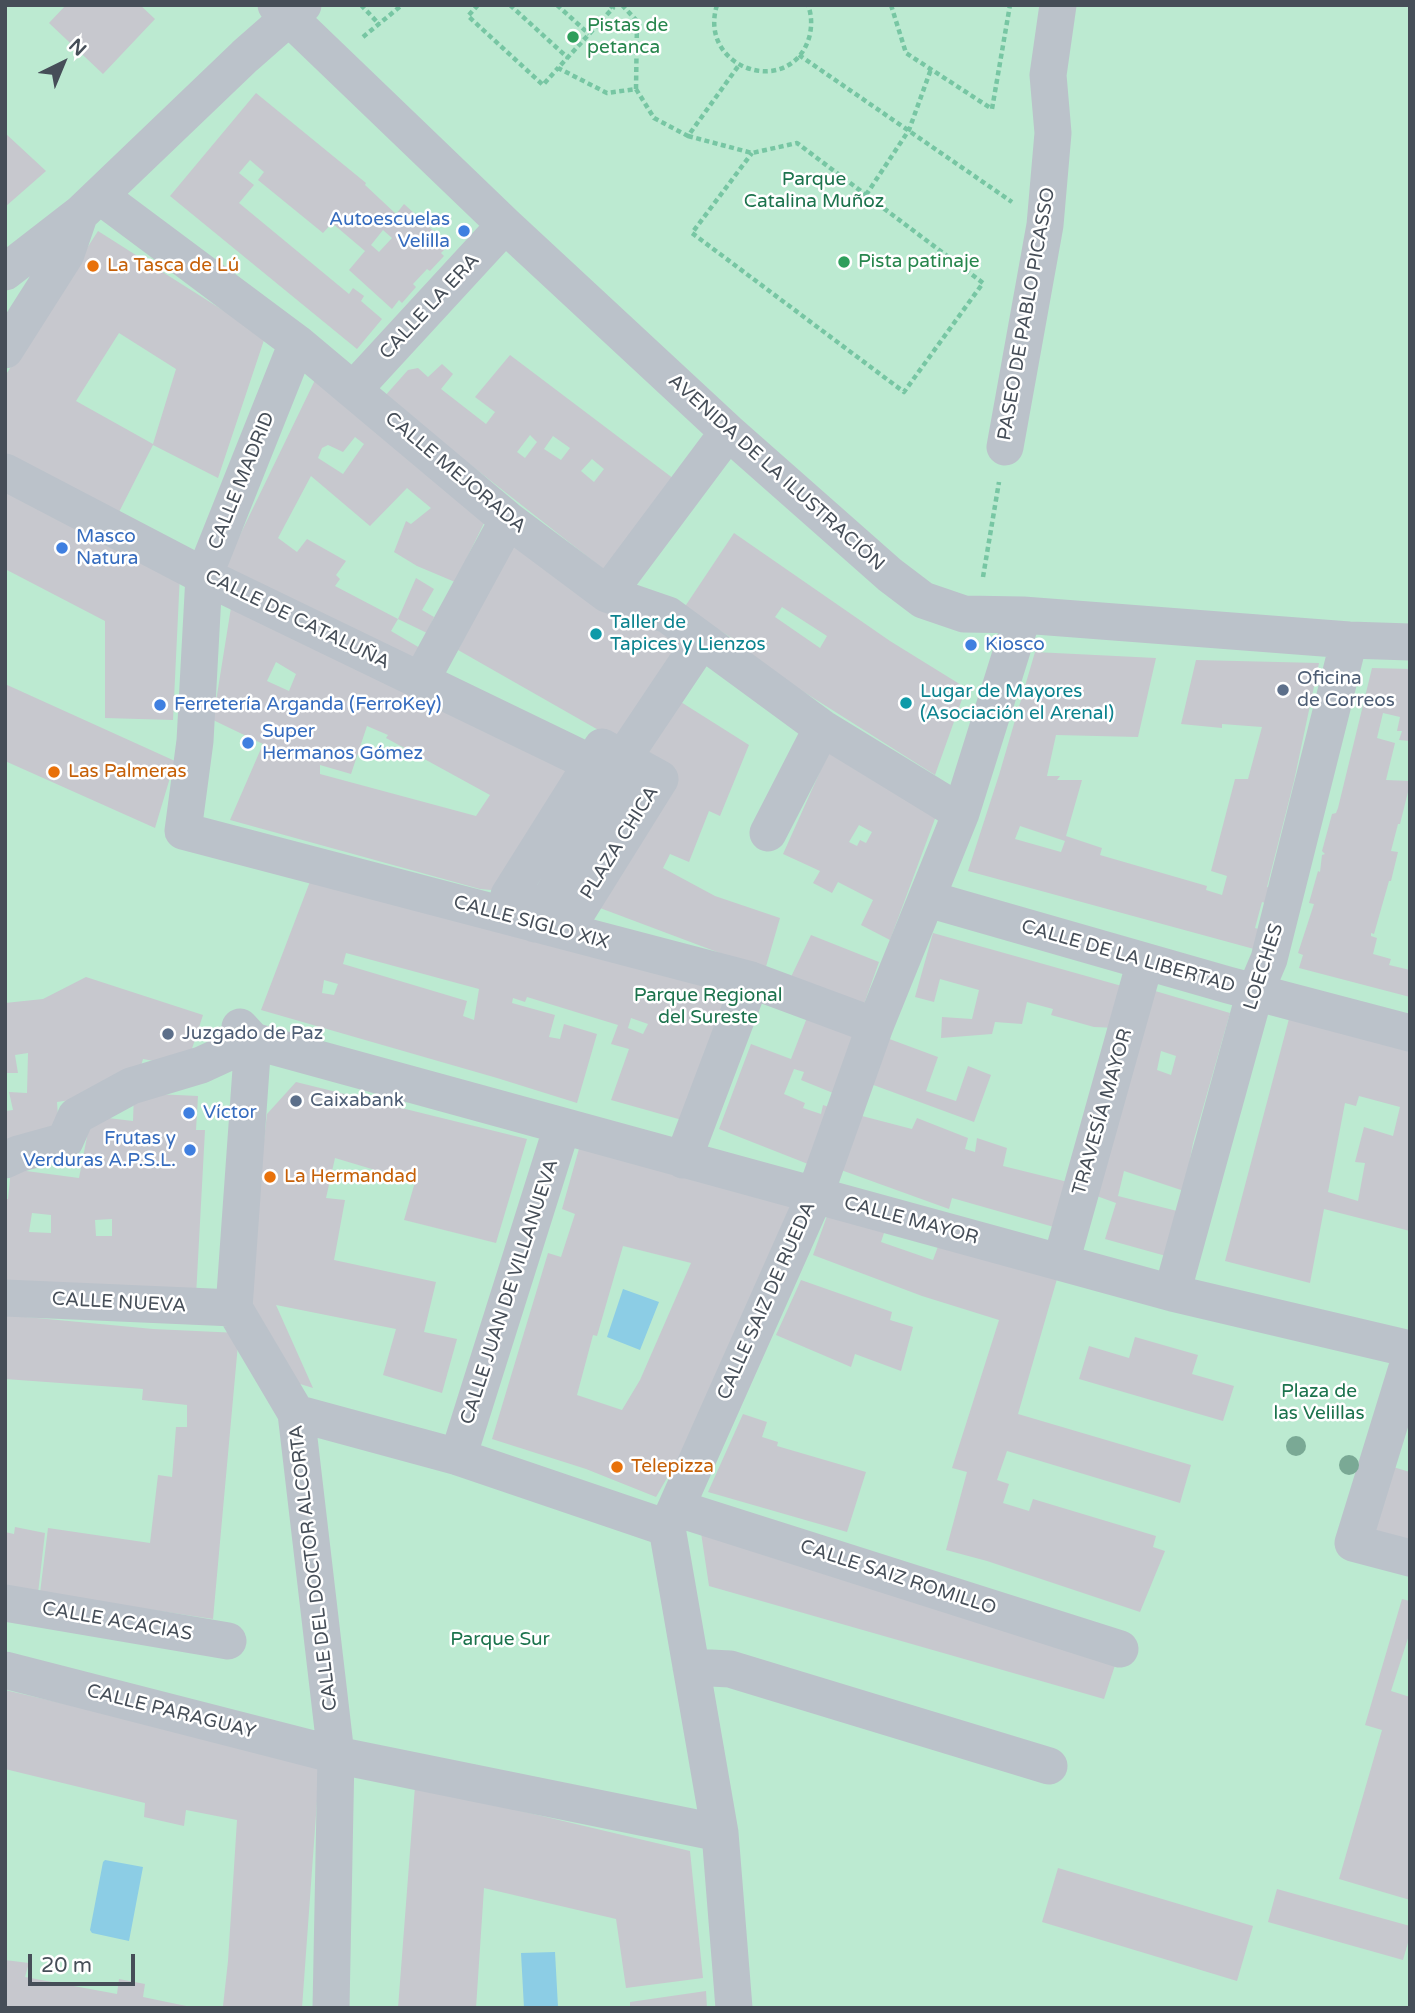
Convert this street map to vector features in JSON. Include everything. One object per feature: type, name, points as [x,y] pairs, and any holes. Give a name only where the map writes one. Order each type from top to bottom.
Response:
[{"type":"street","name":"PASEO DE PABLO PICASSO","points":[[1004,447],[1045,225],[1053,133],[1048,75],[1058,5]]},
{"type":"street","points":[[5,272],[90,206],[245,56],[289,9]]},
{"type":"street","name":"AVENIDA DE LA ILUSTRACIÓN","points":[[289,9],[505,225],[728,432],[890,575],[923,600],[964,614],[1023,615],[1349,640],[1410,642]]},
{"type":"street","points":[[5,350],[66,254],[90,206]]},
{"type":"street","name":"CALLE MEJORADA","points":[[90,206],[297,343],[508,520],[607,594],[668,615],[822,727],[961,813]]},
{"type":"street","name":"CALLE LA ERA","points":[[354,389],[505,225]]},
{"type":"street","name":"CALLE MADRID","points":[[183,831],[195,741],[204,576],[297,343]]},
{"type":"street","points":[[607,594],[728,432]]},
{"type":"street","name":"CALLE DE CATALUÑA","points":[[5,472],[204,576],[421,680],[609,765]]},
{"type":"street","points":[[421,680],[508,520]]},
{"type":"street","name":"CALLE SAIZ DE RUEDA","points":[[671,1518],[814,1195],[875,1026],[961,813],[1023,615]]},
{"type":"street","points":[[609,765],[702,640]]},
{"type":"street","name":"LOECHES","points":[[1172,1293],[1255,992],[1269,959],[1349,640]]},
{"type":"street","points":[[768,833],[822,727]]},
{"type":"street","name":"PLAZA CHICA","points":[[523,911],[624,779],[609,765]]},
{"type":"street","name":"CALLE SIGLO XIX","points":[[183,831],[523,911],[751,980],[875,1026]]},
{"type":"street","name":"CALLE DE LA LIBERTAD","points":[[928,899],[1145,962],[1410,1032]]},
{"type":"street","name":"TRAVESÍA MAYOR","points":[[1061,1262],[1145,962]]},
{"type":"street","points":[[683,1160],[751,980]]},
{"type":"street","points":[[5,1160],[65,1141],[76,1116],[131,1086],[201,1065],[246,1034]]},
{"type":"street","points":[[234,1308],[246,1034]]},
{"type":"street","name":"CALLE MAYOR","points":[[246,1034],[562,1127],[1172,1293],[1410,1349]]},
{"type":"street","name":"CALLE JUAN DE VILLANUEVA","points":[[458,1457],[562,1127]]},
{"type":"street","name":"CALLE NUEVA","points":[[5,1298],[234,1308]]},
{"type":"street","name":"CALLE DEL DOCTOR ALCORTA","points":[[234,1308],[296,1413],[336,1755],[331,2008]]},
{"type":"street","points":[[1410,1358],[1353,1543],[1410,1558]]},
{"type":"street","name":"CALLE SAIZ ROMILLO","points":[[296,1413],[458,1457],[1121,1649]]},
{"type":"street","points":[[671,1518],[691,1667],[720,1833],[734,2008]]},
{"type":"street","name":"CALLE ACACIAS","points":[[5,1603],[228,1641]]},
{"type":"street","points":[[691,1667],[730,1669],[1049,1766]]},
{"type":"street","name":"CALLE PARAGUAY","points":[[5,1670],[336,1755],[720,1833]]},
{"type":"path","points":[[360,5],[379,24]]},
{"type":"path","points":[[363,37],[402,5]]},
{"type":"path","points":[[478,5],[468,16],[543,85],[613,6]]},
{"type":"path","points":[[510,5],[568,58]]},
{"type":"path","points":[[557,5],[589,34]]},
{"type":"path","points":[[622,5],[637,21],[636,89],[654,118],[688,136],[752,153],[797,143],[984,283],[904,392],[692,233],[752,153]]},
{"type":"path","points":[[717,5],[714,24],[717,41],[726,55],[738,65],[754,71],[771,71],[786,65],[799,55],[808,41],[811,26],[808,5]]},
{"type":"path","points":[[891,5],[906,53],[992,109],[1010,5]]},
{"type":"path","points":[[799,55],[1045,225]]},
{"type":"path","points":[[688,136],[738,65]]},
{"type":"path","points":[[558,68],[607,93],[636,89]]},
{"type":"path","points":[[866,195],[909,130],[931,69]]},
{"type":"path","name":"PASEO DE PABLO PICASSO","points":[[983,581],[1004,447]]},
{"type":"green space","name":"Parque Regional del Sureste","points":[[5,5],[1410,5],[1410,2008],[5,2008]]},
{"type":"water","points":[[623,1289],[659,1302],[640,1350],[607,1337]]},
{"type":"water","points":[[105,1860],[143,1867],[129,1941],[92,1933],[90,1930]]},
{"type":"water","points":[[555,1952],[558,2007],[524,2008],[521,1953]]},
{"type":"building","points":[[66,5],[140,5],[155,19],[103,74],[49,23]]},
{"type":"building","points":[[256,93],[366,183],[365,185],[396,214],[404,204],[449,245],[441,253],[444,256],[430,271],[427,269],[413,284],[416,287],[402,303],[399,300],[392,309],[349,270],[365,251],[332,223],[323,233],[258,180],[264,172],[250,160],[239,173],[254,185],[239,203],[349,294],[353,288],[364,296],[361,301],[382,319],[357,349],[170,196]],"holes":[[[383,230],[392,238],[379,252],[371,245]]]},
{"type":"building","points":[[5,133],[46,171],[5,207]]},
{"type":"building","points":[[98,231],[265,337],[218,478],[153,445],[118,514],[5,454],[5,376]],"holes":[[[119,333],[176,369],[153,444],[76,401]]]},
{"type":"building","points":[[510,355],[678,482],[607,572],[384,397],[408,370],[418,368],[428,377],[442,364],[453,374],[441,389],[486,424],[495,412],[475,397]],"holes":[[[530,435],[537,442],[525,458],[517,452]],[[553,436],[570,448],[561,460],[544,449]],[[592,459],[604,469],[594,482],[581,471]]]},
{"type":"building","points":[[316,378],[486,519],[455,582],[417,566],[394,552],[406,521],[411,524],[431,508],[407,488],[370,526],[311,476],[278,538],[297,552],[307,539],[346,561],[336,575],[340,579],[335,586],[398,619],[391,631],[420,648],[410,667],[224,568]],"holes":[[[355,437],[364,444],[343,474],[318,458],[322,448],[328,445],[343,452]]]},
{"type":"building","points":[[5,487],[180,574],[173,720],[105,718],[105,621],[5,569]]},
{"type":"building","points":[[734,533],[890,641],[966,688],[935,775],[747,656],[751,650],[684,608]],"holes":[[[782,607],[827,636],[820,648],[775,617]]]},
{"type":"building","points":[[518,535],[691,640],[623,744],[458,650]]},
{"type":"building","points":[[416,578],[434,589],[422,610],[434,617],[427,633],[398,619]]},
{"type":"building","points":[[233,595],[582,765],[510,884],[491,890],[480,889],[230,820],[263,744],[213,720]],"holes":[[[276,662],[296,674],[289,691],[267,681]],[[367,726],[388,735],[386,738],[490,795],[476,816],[320,774],[320,765],[351,774]]]},
{"type":"building","points":[[1035,652],[1156,658],[1138,737],[1056,735],[1047,776],[1060,776],[1057,780],[1082,780],[1066,836],[1102,848],[1100,855],[1207,886],[1206,890],[1222,895],[1227,876],[1211,871],[1235,779],[1248,779],[1262,727],[1222,724],[1222,728],[1181,724],[1196,660],[1319,663],[1294,781],[1267,887],[1272,888],[1268,904],[1262,902],[1255,928],[1259,929],[1254,949],[968,871]],"holes":[[[1020,826],[1065,841],[1061,852],[1015,839]]]},
{"type":"building","points":[[1372,668],[1410,669],[1410,741],[1399,740],[1402,731],[1397,731],[1400,717],[1383,713],[1377,738],[1395,743],[1386,780],[1410,781],[1410,784],[1391,851],[1398,852],[1391,881],[1374,934],[1371,933],[1371,936],[1377,938],[1373,954],[1391,959],[1389,965],[1410,970],[1410,997],[1299,968],[1303,955],[1298,953],[1314,904],[1309,903],[1318,871],[1320,872],[1322,855],[1325,854],[1322,851],[1332,814],[1336,813],[1338,808]]},
{"type":"building","points":[[5,684],[175,761],[155,828],[5,761]]},
{"type":"building","points":[[673,697],[749,745],[720,816],[709,811],[689,862],[670,854],[663,868],[715,896],[780,918],[765,970],[592,905],[638,752]]},
{"type":"building","points":[[832,745],[936,816],[890,940],[861,925],[873,900],[838,882],[832,893],[813,883],[820,871],[783,854]],"holes":[[[859,825],[872,832],[866,843],[860,840],[857,846],[849,842]]]},
{"type":"building","points":[[314,871],[732,986],[682,1120],[611,1100],[629,1049],[611,1044],[618,1025],[527,997],[525,1002],[513,998],[512,1003],[555,1015],[549,1037],[560,1039],[564,1024],[597,1034],[577,1103],[261,1010]],"holes":[[[346,953],[479,989],[474,1020],[463,1016],[467,1001],[343,964]],[[324,980],[338,984],[334,995],[322,993]],[[631,1018],[648,1024],[643,1034],[628,1028]]]},
{"type":"building","points":[[933,933],[1129,988],[1117,1028],[1094,1027],[1051,1015],[1053,1009],[1027,1002],[1022,1024],[995,1022],[992,1034],[941,1038],[942,1017],[972,1019],[979,990],[940,979],[934,1002],[915,997]]},
{"type":"building","points":[[811,935],[879,962],[864,1004],[790,979]]},
{"type":"building","points":[[86,977],[203,1015],[186,1067],[143,1059],[140,1069],[105,1095],[57,1102],[59,1129],[5,1151],[5,1111],[13,1110],[9,1092],[27,1093],[28,1053],[15,1055],[18,1073],[5,1073],[5,1003],[43,999]]},
{"type":"building","points":[[1145,988],[1230,1013],[1193,1143],[1184,1191],[1124,1171],[1118,1196],[1181,1212],[1166,1256],[1105,1239],[1116,1203],[1094,1195]],"holes":[[[1161,1051],[1176,1056],[1171,1075],[1157,1070]]]},
{"type":"building","points":[[808,1015],[858,1033],[838,1095],[801,1080],[804,1072],[794,1069],[784,1094],[805,1103],[803,1108],[821,1114],[823,1105],[832,1108],[813,1166],[719,1129],[751,1044],[791,1059]]},
{"type":"building","points":[[1290,1015],[1410,1050],[1410,1231],[1324,1209],[1310,1283],[1225,1261]],"holes":[[[1359,1096],[1400,1107],[1393,1136],[1364,1127],[1355,1162],[1365,1163],[1358,1201],[1328,1192],[1345,1103],[1356,1106]]]},
{"type":"building","points":[[884,1037],[938,1057],[926,1091],[956,1101],[968,1066],[991,1075],[974,1122],[868,1083]]},
{"type":"building","points":[[296,1082],[527,1139],[496,1243],[404,1220],[415,1182],[335,1158],[326,1198],[345,1200],[334,1260],[436,1282],[424,1332],[457,1339],[442,1393],[383,1375],[396,1329],[276,1305],[313,1388],[281,1378],[245,1302],[267,1114]]},
{"type":"building","points":[[134,1093],[198,1096],[196,1130],[205,1130],[196,1296],[5,1286],[5,1199],[8,1199],[11,1169],[79,1178],[91,1116],[133,1121]],"holes":[[[32,1213],[51,1215],[51,1233],[29,1232]],[[112,1219],[112,1236],[96,1236],[95,1220]]]},
{"type":"building","points":[[862,1116],[912,1129],[917,1118],[968,1138],[965,1149],[975,1152],[977,1138],[1007,1148],[1003,1166],[1076,1184],[1061,1229],[952,1198],[949,1209],[841,1170]]},
{"type":"building","points":[[582,1138],[802,1200],[709,1405],[656,1497],[586,1469],[492,1439],[548,1253],[561,1257],[575,1214],[562,1209]],"holes":[[[623,1246],[691,1263],[640,1380],[622,1410],[577,1395],[593,1335],[597,1336]]]},
{"type":"building","points":[[831,1205],[887,1224],[881,1242],[933,1260],[940,1241],[1057,1279],[1018,1414],[1191,1465],[1180,1503],[1007,1451],[997,1480],[1009,1484],[1003,1503],[1029,1511],[1033,1499],[1156,1536],[1153,1547],[1165,1551],[1140,1612],[946,1550],[967,1472],[952,1468],[999,1320],[922,1296],[813,1255]]},
{"type":"building","points":[[801,1280],[892,1312],[890,1320],[913,1327],[901,1371],[855,1354],[851,1367],[776,1335]]},
{"type":"building","points":[[5,1315],[153,1329],[239,1333],[213,1619],[40,1593],[48,1528],[150,1543],[158,1475],[172,1477],[176,1427],[187,1427],[187,1405],[142,1400],[143,1389],[5,1379]]},
{"type":"building","points":[[1135,1337],[1198,1355],[1192,1374],[1234,1386],[1223,1421],[1079,1379],[1089,1346],[1129,1358]]},
{"type":"building","points":[[743,1414],[767,1422],[762,1437],[778,1442],[777,1446],[866,1472],[847,1532],[708,1492]]},
{"type":"building","points":[[1393,1467],[1410,1472],[1410,1544],[1373,1534]]},
{"type":"building","points":[[700,1526],[1118,1656],[1104,1699],[709,1586]]},
{"type":"building","points":[[15,1527],[45,1533],[37,1602],[5,1596],[5,1532],[14,1534]]},
{"type":"building","points":[[1402,1599],[1410,1601],[1410,1632],[1391,1691],[1410,1697],[1410,1900],[1339,1879],[1382,1730],[1365,1725]]},
{"type":"building","points":[[5,1690],[320,1760],[302,2008],[221,2008],[228,1961],[237,1820],[186,1810],[184,1826],[144,1817],[145,1803],[5,1769]]},
{"type":"building","points":[[415,1786],[690,1851],[703,1978],[626,1988],[616,1919],[484,1888],[476,2008],[398,2008]]},
{"type":"building","points":[[1058,1868],[1253,1926],[1237,1981],[1042,1922]]},
{"type":"building","points":[[1277,1889],[1410,1926],[1403,1960],[1268,1922]]},
{"type":"building","points":[[5,1960],[29,1963],[25,1977],[117,1994],[119,1979],[145,1984],[143,1997],[196,2008],[5,2008]]},
{"type":"building","points":[[706,1991],[707,2008],[630,2008],[630,2002]]},
{"type":"place","name":"Pistas de petanca","points":[[573,37]]},
{"type":"place","name":"Autoescuelas Velilla","points":[[464,231]]},
{"type":"place","name":"Pista patinaje","points":[[844,262]]},
{"type":"place","name":"La Tasca de Lú","points":[[93,266]]},
{"type":"place","name":"Masco Natura","points":[[62,548]]},
{"type":"place","name":"Taller de Tapices y Lienzos","points":[[596,634]]},
{"type":"place","name":"Kiosco","points":[[971,645]]},
{"type":"place","name":"Oficina de Correos","points":[[1283,690]]},
{"type":"place","name":"Lugar de Mayores (Asociación el Arenal)","points":[[906,703]]},
{"type":"place","name":"Ferretería Arganda (FerroKey)","points":[[160,705]]},
{"type":"place","name":"Super Hermanos Gómez","points":[[248,743]]},
{"type":"place","name":"Las Palmeras","points":[[54,772]]},
{"type":"place","name":"Juzgado de Paz","points":[[168,1034]]},
{"type":"place","name":"Caixabank","points":[[296,1101]]},
{"type":"place","name":"Víctor","points":[[189,1113]]},
{"type":"place","name":"Frutas y Verduras A.P.S.L.","points":[[190,1150]]},
{"type":"place","name":"La Hermandad","points":[[270,1177]]},
{"type":"place","name":"Telepizza","points":[[617,1467]]},
{"type":"park label","name":"Parque Catalina Muñoz","points":[[814,191]]},
{"type":"park label","name":"Plaza de las Velillas","points":[[1319,1403]]},
{"type":"park label","name":"Parque Sur","points":[[500,1640]]}]
